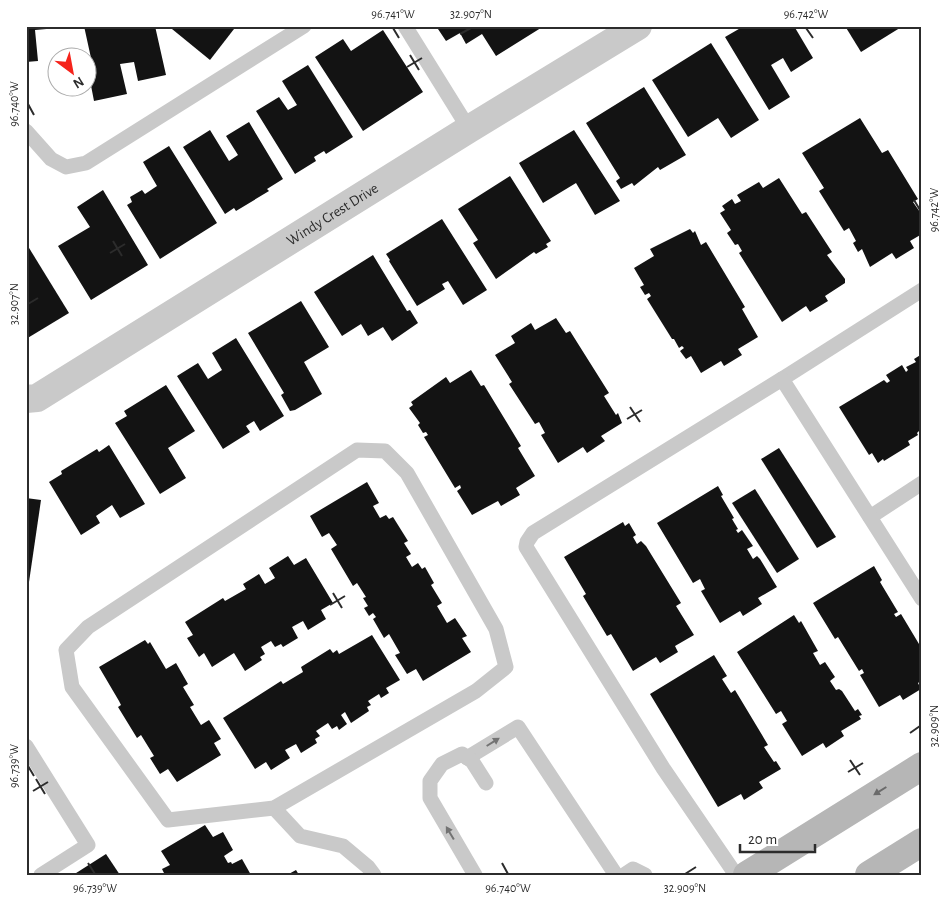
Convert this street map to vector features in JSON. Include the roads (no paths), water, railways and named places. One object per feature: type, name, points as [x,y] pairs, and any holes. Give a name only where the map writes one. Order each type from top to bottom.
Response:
[{"type":"main road","points":[[747,875],[922,766]]},
{"type":"main road","points":[[869,875],[922,842]]},
{"type":"street","name":"Windy Crest Drive","points":[[26,399],[37,398],[469,129],[620,31]]},
{"type":"lane","points":[[26,131],[51,159],[66,167],[86,163],[304,26]]},
{"type":"lane","points":[[405,26],[469,129]]},
{"type":"lane","points":[[736,875],[663,768],[526,547],[527,542],[533,533],[922,290]]},
{"type":"lane","points":[[782,379],[922,599]]},
{"type":"lane","points":[[357,450],[385,451],[407,473],[496,629],[506,667],[476,691],[274,808],[168,820],[72,687],[66,650],[88,627],[357,450]]},
{"type":"lane","points":[[870,517],[922,483]]},
{"type":"lane","points":[[468,758],[518,727],[616,875]]},
{"type":"lane","points":[[26,746],[88,845],[42,875]]},
{"type":"lane","points":[[475,875],[430,798],[430,781],[442,764],[462,754],[472,761],[486,782]]},
{"type":"lane","points":[[274,808],[300,836],[342,846],[368,867],[374,875]]},
{"type":"lane","points":[[624,875],[633,869],[645,875]]}]
